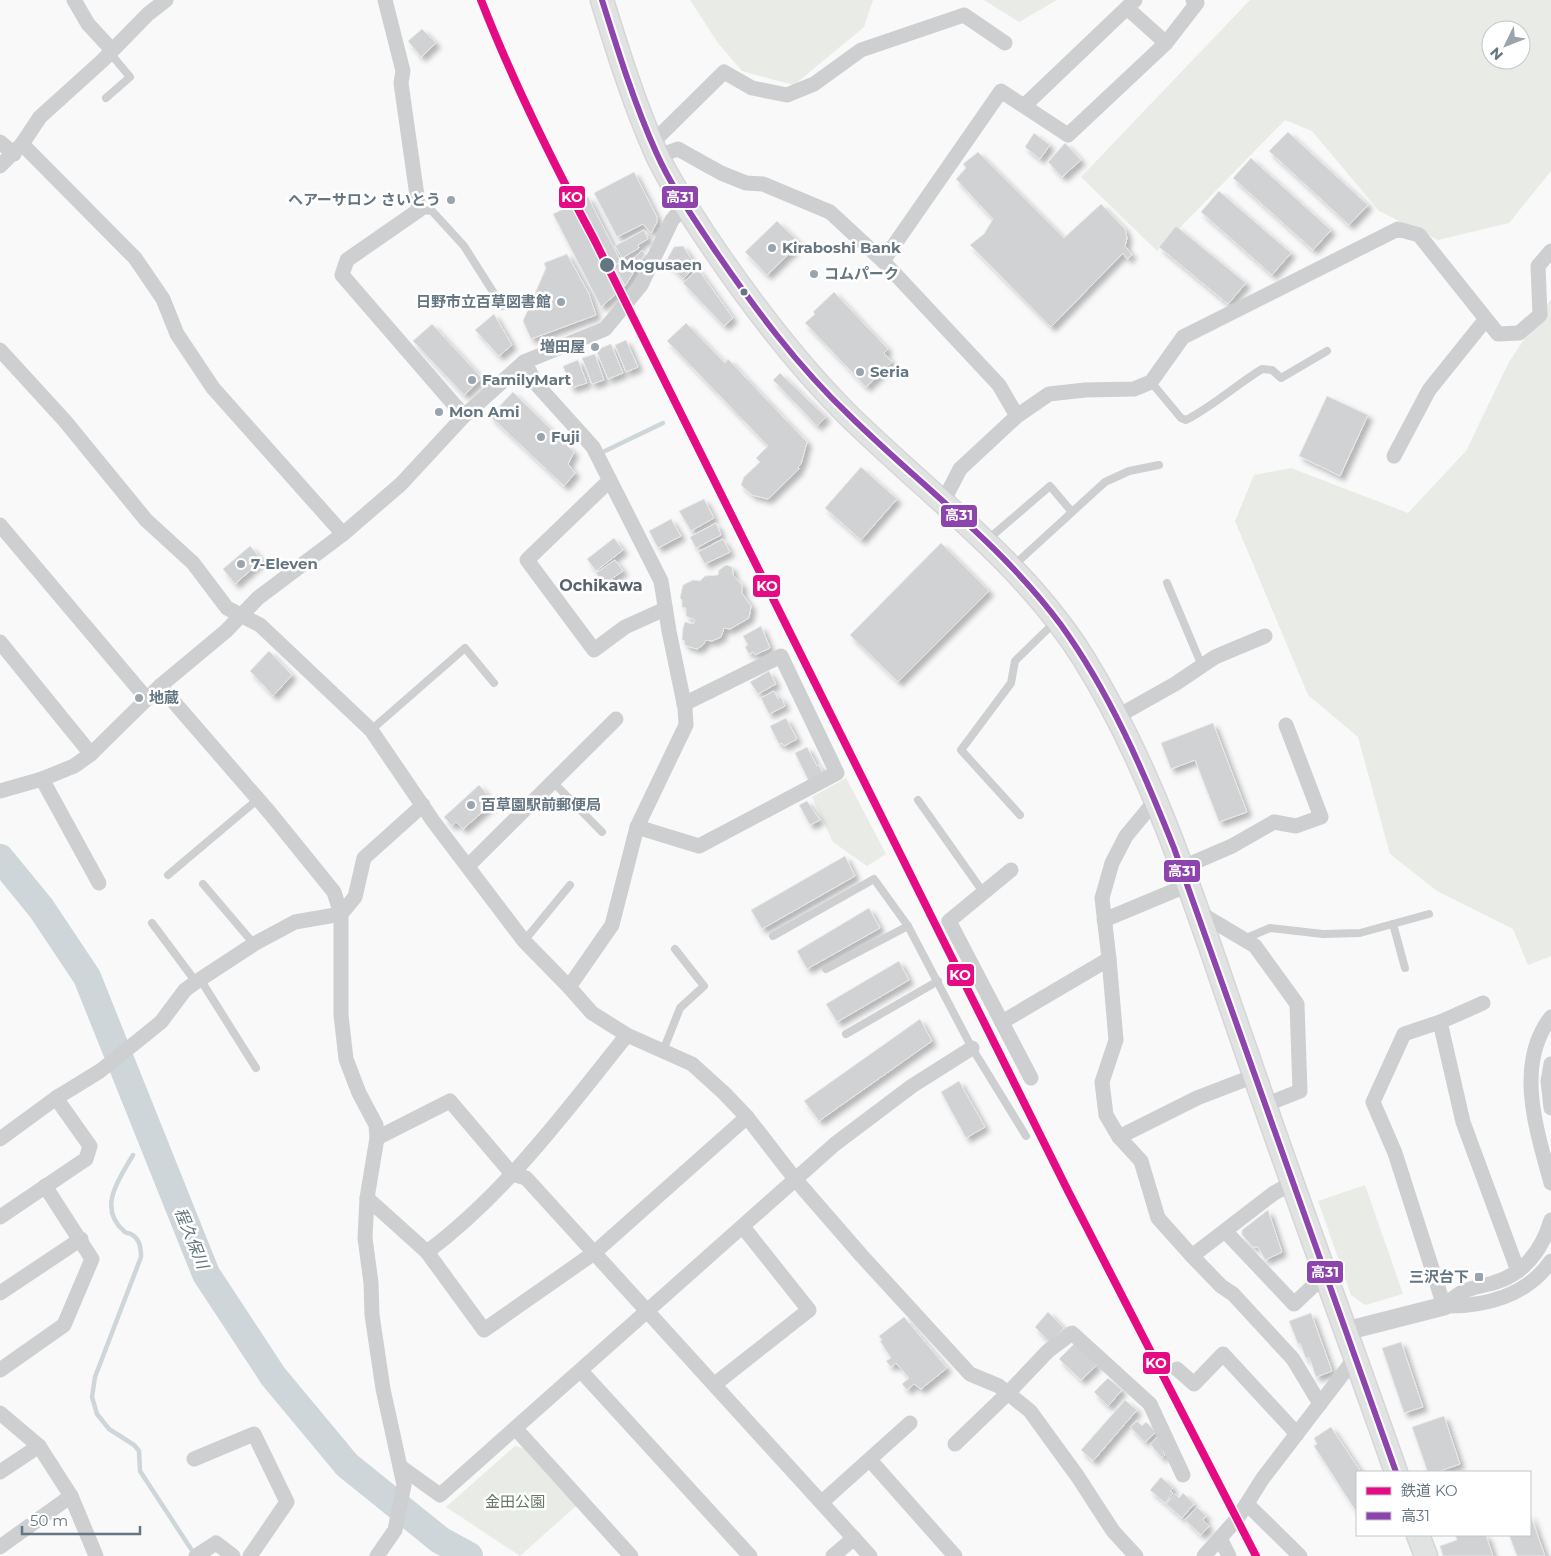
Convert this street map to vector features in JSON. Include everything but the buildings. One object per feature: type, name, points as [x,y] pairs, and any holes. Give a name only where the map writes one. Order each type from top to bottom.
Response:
[{"type":"main road","points":[[602,0],[631,90],[655,149],[686,205],[724,264],[786,346],[846,413],[1012,568],[1057,620],[1082,656],[1118,716],[1185,876],[1291,1184],[1328,1281],[1396,1471]]},
{"type":"main road","points":[[1418,1536],[1426,1556]]},
{"type":"street","points":[[74,0],[88,24],[111,52]]},
{"type":"street","points":[[0,166],[18,149],[40,117],[111,52],[148,14],[166,0]]},
{"type":"street","points":[[384,0],[403,71],[401,83],[419,210],[347,260],[342,275],[464,416]]},
{"type":"street","points":[[883,261],[1001,91],[1068,135],[1166,43],[1197,4],[1193,0]]},
{"type":"street","points":[[1025,105],[1131,4],[1166,43]]},
{"type":"street","points":[[655,149],[724,72],[752,88],[787,95],[814,84],[861,50],[964,15],[1005,42]]},
{"type":"street","points":[[0,142],[18,149],[135,258],[163,299],[177,334],[213,388],[343,534]]},
{"type":"street","points":[[655,149],[678,148],[720,173],[746,183],[763,184],[830,212],[883,261],[999,385],[1017,416]]},
{"type":"street","points":[[0,791],[42,779],[74,766],[91,754],[147,698],[258,598],[343,534],[401,484],[464,416],[524,362],[605,329],[642,285],[672,220],[686,205]]},
{"type":"street","points":[[943,502],[960,469],[1017,416],[1049,394],[1085,390],[1134,389],[1151,382],[1183,337],[1398,230],[1419,235],[1498,334],[1519,333],[1540,315],[1538,266],[1551,250]]},
{"type":"street","points":[[1394,456],[1429,390],[1486,319]]},
{"type":"street","points":[[0,350],[64,421],[146,520],[193,563],[227,608],[260,625],[371,730],[423,805],[524,940],[570,987],[592,1013],[627,1035],[692,1064],[747,1117],[795,1178],[970,1374],[999,1386],[1030,1411],[1113,1531],[1136,1556]]},
{"type":"street","points":[[524,362],[538,386],[593,447],[661,581],[684,704],[686,725],[637,827],[612,925],[570,987]]},
{"type":"street","points":[[609,480],[527,560],[594,650],[625,627],[665,609]]},
{"type":"street","points":[[0,525],[147,698]]},
{"type":"street","points":[[1118,716],[1216,657],[1265,636]]},
{"type":"street","points":[[1,646],[91,754]]},
{"type":"street","points":[[637,827],[699,846],[837,773],[781,656],[684,704]]},
{"type":"street","points":[[160,686],[258,799],[334,892],[341,914],[341,1015],[346,1059],[359,1093],[376,1125],[377,1138],[367,1198],[366,1238],[372,1315],[383,1390],[404,1485],[396,1526],[377,1556]]},
{"type":"street","points":[[468,866],[616,719]]},
{"type":"street","points":[[1104,920],[1185,876],[1274,822],[1296,826],[1321,817],[1286,725]]},
{"type":"street","points":[[42,779],[99,883]]},
{"type":"street","points":[[1155,801],[1126,836],[1112,864],[1102,898],[1110,959],[1116,1040],[1102,1082],[1106,1115],[1119,1137],[1141,1161],[1158,1218],[1192,1256],[1221,1286],[1233,1294],[1293,1359],[1320,1404]]},
{"type":"street","points":[[0,1139],[56,1098],[102,1070],[161,1022],[185,990],[198,980],[254,944],[295,922],[341,914],[354,897],[364,858],[423,805]]},
{"type":"street","points":[[1011,870],[949,920],[1031,1078]]},
{"type":"street","points":[[1198,912],[1256,946],[1298,1004],[1300,1092],[1265,1105]]},
{"type":"street","points":[[1002,1022],[1110,959]]},
{"type":"street","points":[[1444,1306],[1395,1153],[1373,1102],[1404,1034],[1440,1022],[1482,1003]]},
{"type":"street","points":[[1551,1017],[1537,1046],[1530,1082],[1532,1116],[1551,1183]]},
{"type":"street","points":[[1440,1022],[1463,1122],[1518,1272]]},
{"type":"street","points":[[427,1252],[455,1231],[512,1174],[627,1035]]},
{"type":"street","points":[[401,1467],[440,1495],[835,1144],[912,1086],[972,1048]]},
{"type":"street","points":[[1551,1064],[1548,1081],[1551,1108]]},
{"type":"street","points":[[1119,1137],[1197,1098],[1254,1076]]},
{"type":"street","points":[[0,1217],[86,1159],[90,1146],[56,1098]]},
{"type":"street","points":[[377,1138],[450,1101],[512,1174],[526,1178],[716,1384],[870,1556]]},
{"type":"street","points":[[367,1198],[427,1252],[484,1330],[594,1253],[747,1117]]},
{"type":"street","points":[[1192,1256],[1274,1193],[1291,1184]]},
{"type":"street","points":[[0,1370],[64,1325],[92,1259],[45,1186]]},
{"type":"street","points":[[1444,1306],[1464,1291],[1496,1282],[1518,1272],[1535,1256],[1546,1236],[1551,1220]]},
{"type":"street","points":[[716,1384],[809,1310],[743,1227]]},
{"type":"street","points":[[1225,1231],[1294,1304],[1313,1286],[1328,1281]]},
{"type":"street","points":[[0,1293],[80,1239]]},
{"type":"street","points":[[1346,1331],[1444,1306],[1470,1307],[1503,1298],[1525,1287],[1545,1270],[1551,1261]]},
{"type":"street","points":[[955,1444],[1048,1351],[1072,1333],[1150,1404],[1183,1475]]},
{"type":"street","points":[[1177,1370],[1194,1384],[1223,1354],[1297,1434]]},
{"type":"street","points":[[1204,1556],[1237,1519],[1297,1434],[1356,1358]]},
{"type":"street","points":[[581,1371],[750,1556]]},
{"type":"street","points":[[0,1413],[39,1446],[71,1496],[96,1556]]},
{"type":"street","points":[[822,1502],[910,1423]]},
{"type":"street","points":[[516,1429],[631,1556]]},
{"type":"street","points":[[194,1459],[254,1434],[287,1502],[250,1556]]},
{"type":"street","points":[[0,1472],[39,1446]]},
{"type":"street","points":[[870,1460],[955,1556]]},
{"type":"street","points":[[0,1547],[71,1496]]},
{"type":"street","points":[[1247,1504],[1300,1556]]},
{"type":"street","points":[[833,1556],[854,1538]]},
{"type":"street","points":[[1220,1538],[1229,1556]]},
{"type":"street","points":[[196,1556],[216,1542],[233,1556]]},
{"type":"lane","points":[[106,98],[130,77],[111,52]]},
{"type":"lane","points":[[419,210],[432,211],[464,246],[502,306]]},
{"type":"lane","points":[[1151,382],[1181,418],[1186,420],[1208,409],[1228,390],[1262,369],[1272,370],[1281,378],[1327,351]]},
{"type":"lane","points":[[1012,568],[1072,512],[1115,476],[1159,465]]},
{"type":"lane","points":[[986,542],[1050,486],[1072,512]]},
{"type":"lane","points":[[1167,583],[1202,666]]},
{"type":"lane","points":[[1020,815],[961,750],[1011,683],[1016,661],[1057,620]]},
{"type":"lane","points":[[371,730],[465,648],[494,683]]},
{"type":"lane","points":[[553,782],[602,832]]},
{"type":"lane","points":[[168,875],[258,799]]},
{"type":"lane","points":[[918,800],[983,892]]},
{"type":"lane","points":[[773,936],[874,879],[908,926],[972,1048],[1026,1136]]},
{"type":"lane","points":[[203,884],[254,944]]},
{"type":"lane","points":[[524,940],[570,885]]},
{"type":"lane","points":[[1244,939],[1270,928],[1322,934],[1360,933],[1429,914]]},
{"type":"lane","points":[[152,923],[198,980],[256,1068]]},
{"type":"lane","points":[[1392,924],[1405,968]]},
{"type":"lane","points":[[826,969],[908,926]]},
{"type":"lane","points":[[663,1052],[680,1008],[704,986],[675,949]]},
{"type":"lane","points":[[846,1034],[938,981]]},
{"type":"green space","points":[[690,0],[873,0],[864,27],[794,85],[742,71],[718,43]]},
{"type":"green space","points":[[984,0],[1057,0],[1019,22]]},
{"type":"green space","points":[[1250,0],[1551,0],[1551,171],[1509,223],[1438,240],[1379,211],[1312,131],[1285,120],[1157,251],[1081,177]]},
{"type":"green space","points":[[1551,299],[1551,956],[1528,965],[1513,929],[1437,891],[1390,854],[1358,737],[1308,695],[1235,521],[1254,475],[1291,468],[1408,513],[1466,451],[1509,362]]},
{"type":"green space","points":[[846,778],[886,854],[867,866],[833,842],[812,797]]},
{"type":"green space","points":[[1365,1185],[1403,1294],[1365,1305],[1351,1295],[1318,1201]]},
{"type":"green space","name":"金田公園","points":[[515,1446],[523,1448],[576,1506],[520,1556],[446,1507]]},
{"type":"waterway","points":[[605,451],[663,423]]},
{"type":"waterway","name":"程久保川","points":[[0,858],[41,908],[87,977],[206,1274],[273,1376],[347,1465],[440,1540],[469,1556]]},
{"type":"waterway","points":[[149,1154],[156,1152]]},
{"type":"waterway","points":[[133,1155],[117,1184],[111,1203],[112,1213],[116,1222],[125,1232],[134,1236],[138,1241],[141,1257],[95,1377],[92,1397],[97,1414],[109,1429],[134,1445],[139,1451],[140,1471],[191,1549]]},
{"type":"rail line","name":"KO","points":[[481,0],[506,61],[548,151],[594,239],[1068,1191],[1256,1556]]},
{"type":"transit line","name":"高31","points":[[602,0],[633,96],[662,165],[689,212],[743,291],[776,335],[831,397],[877,442],[960,516],[1013,568],[1038,596],[1079,651],[1110,705],[1138,761],[1174,848],[1396,1471]]},
{"type":"place","name":"ヘアーサロン さいとう","points":[[451,200]]},
{"type":"place","name":"Kiraboshi Bank","points":[[772,248]]},
{"type":"place","name":"Mogusaen","points":[[607,265]]},
{"type":"place","name":"コムパーク","points":[[814,274]]},
{"type":"place","name":"日野市立百草図書館","points":[[561,302]]},
{"type":"place","name":"増田屋","points":[[595,347]]},
{"type":"place","name":"Seria","points":[[860,372]]},
{"type":"place","name":"FamilyMart","points":[[472,380]]},
{"type":"place","name":"Mon Ami","points":[[439,412]]},
{"type":"place","name":"Fuji","points":[[541,437]]},
{"type":"place","name":"7-Eleven","points":[[241,564]]},
{"type":"place","name":"地蔵","points":[[139,698]]},
{"type":"place","name":"百草園駅前郵便局","points":[[471,805]]},
{"type":"place","name":"三沢台下","points":[[1479,1277]]},
{"type":"district","name":"Ochikawa","points":[[601,585]]}]
